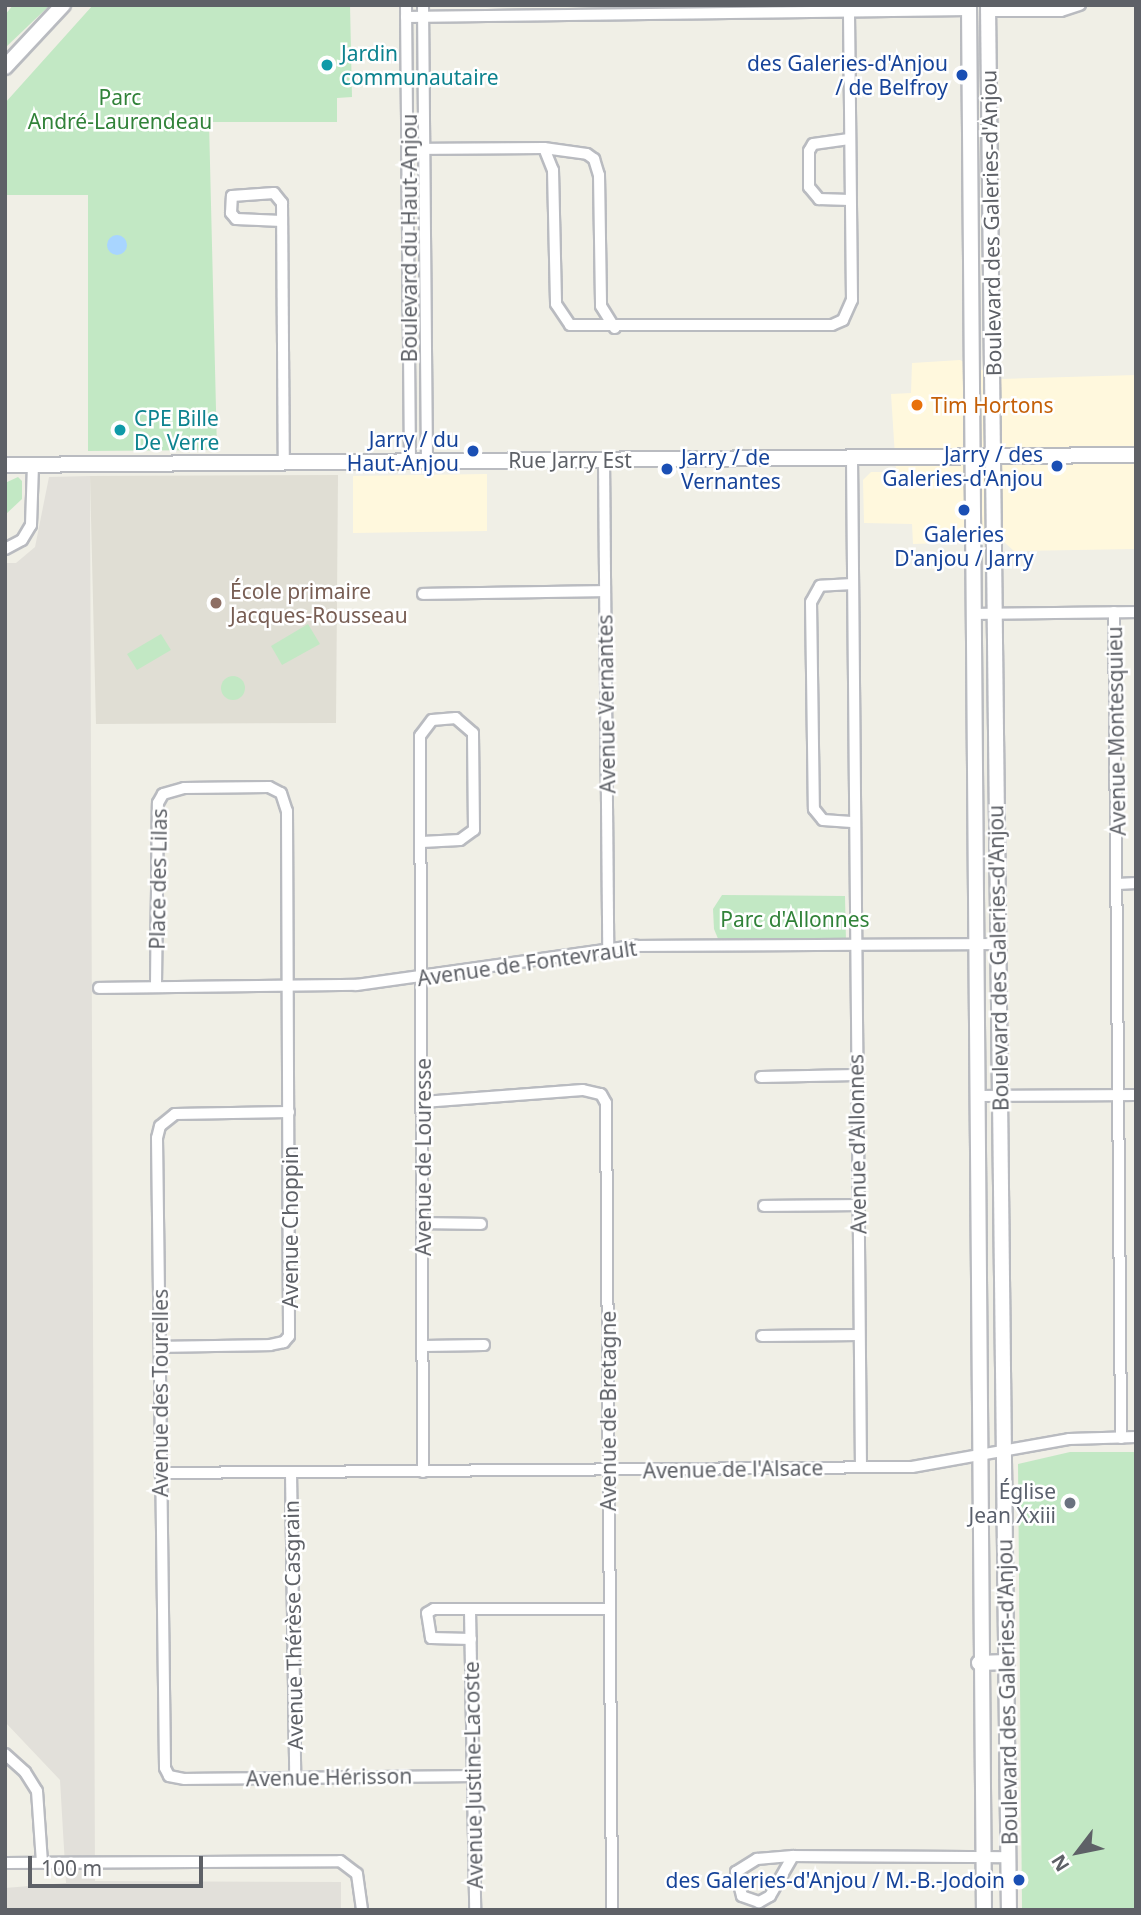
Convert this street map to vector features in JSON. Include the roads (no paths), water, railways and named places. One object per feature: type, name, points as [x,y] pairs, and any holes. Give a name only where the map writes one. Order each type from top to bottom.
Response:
[{"type":"street","points":[[7,63],[63,5]]},
{"type":"street","name":"Boulevard du Haut-Anjou","points":[[423,5],[427,460]]},
{"type":"street","points":[[988,8],[1061,11],[1080,5]]},
{"type":"street","points":[[423,17],[969,8]]},
{"type":"street","name":"Boulevard des Galeries-d'Anjou","points":[[969,8],[978,1096],[979,1663],[984,1910]]},
{"type":"street","name":"Boulevard des Galeries-d'Anjou","points":[[988,8],[1009,1910]]},
{"type":"street","points":[[544,148],[553,170],[558,313],[578,327],[819,327],[843,320],[852,300],[849,9]]},
{"type":"street","name":"Boulevard du Haut-Anjou","points":[[410,460],[406,11],[423,17]]},
{"type":"street","points":[[849,139],[813,144],[809,151],[809,187],[819,199],[850,200]]},
{"type":"street","points":[[408,149],[544,148],[587,154],[598,167],[600,306],[615,328]]},
{"type":"street","points":[[282,221],[236,219],[230,212],[232,196],[244,192],[278,194],[282,221],[284,462]]},
{"type":"street","name":"Rue Jarry Est","points":[[5,465],[1136,455]]},
{"type":"street","name":"Avenue d'Allonnes","points":[[852,457],[861,1466]]},
{"type":"street","name":"Avenue Vernantes","points":[[604,460],[608,948]]},
{"type":"street","points":[[5,549],[27,535],[32,512],[33,464]]},
{"type":"street","points":[[853,583],[820,586],[811,602],[814,809],[823,820],[855,822]]},
{"type":"street","points":[[423,594],[605,592]]},
{"type":"street","name":"Avenue Montesquieu","points":[[1114,612],[1121,1438]]},
{"type":"street","points":[[974,614],[1136,612]]},
{"type":"street","name":"Avenue de Louresse","points":[[422,842],[460,840],[474,830],[473,733],[456,718],[436,719],[421,731],[423,1472]]},
{"type":"street","name":"Place des Lilas","points":[[156,985],[158,803],[173,790],[262,787],[275,789],[286,801],[288,985]]},
{"type":"street","points":[[1118,884],[1136,883]]},
{"type":"street","name":"Avenue de Fontevrault","points":[[99,988],[156,985],[334,986],[422,978],[608,948],[997,944]]},
{"type":"street","name":"Avenue Choppin","points":[[160,1347],[270,1345],[284,1342],[289,1336],[288,985]]},
{"type":"street","points":[[761,1077],[856,1075]]},
{"type":"street","name":"Avenue de Bretagne","points":[[423,1102],[583,1090],[601,1094],[606,1103],[612,1910]]},
{"type":"street","points":[[978,1096],[1136,1095]]},
{"type":"street","name":"Avenue des Tourelles","points":[[185,1779],[169,1776],[164,1758],[160,1474],[160,1126],[175,1114],[289,1112]]},
{"type":"street","points":[[764,1206],[858,1205]]},
{"type":"street","points":[[423,1223],[481,1224]]},
{"type":"street","points":[[762,1336],[859,1335]]},
{"type":"street","points":[[424,1346],[484,1345]]},
{"type":"street","name":"Avenue de l'Alsace","points":[[160,1474],[912,1467],[1069,1439],[1136,1437]]},
{"type":"street","name":"Avenue Thérèse Casgrain","points":[[290,1472],[295,1777]]},
{"type":"street","name":"Avenue Justine-Lacoste","points":[[471,1639],[434,1639],[426,1631],[428,1611],[608,1609]]},
{"type":"street","name":"Avenue Justine-Lacoste","points":[[470,1610],[475,1910]]},
{"type":"street","points":[[979,1663],[1007,1662]]},
{"type":"street","points":[[5,1754],[29,1776],[37,1791],[42,1862]]},
{"type":"street","name":"Avenue Hérisson","points":[[185,1779],[474,1776]]},
{"type":"street","points":[[793,1856],[770,1896],[759,1902],[742,1896],[736,1878],[744,1864],[793,1856],[1009,1857]]},
{"type":"street","points":[[5,1863],[340,1861],[358,1874],[362,1910]]},
{"type":"water","points":[[117,235],[124,238],[127,245],[124,252],[117,255],[110,252],[107,245],[110,238]]},
{"type":"place","name":"Jardin communautaire","points":[[327,65]]},
{"type":"place","name":"des Galeries-d'Anjou / de Belfroy","points":[[962,75]]},
{"type":"place","name":"Tim Hortons","points":[[917,405]]},
{"type":"place","name":"CPE Bille De Verre","points":[[120,430]]},
{"type":"place","name":"Jarry / du Haut-Anjou","points":[[473,451]]},
{"type":"place","name":"Jarry / des Galeries-d'Anjou","points":[[1057,466]]},
{"type":"place","name":"Jarry / de Vernantes","points":[[667,469]]},
{"type":"place","name":"Galeries D'anjou / Jarry","points":[[964,510]]},
{"type":"place","name":"École primaire Jacques-Rousseau","points":[[216,603]]},
{"type":"place","name":"Église Jean Xxiii","points":[[1070,1503]]},
{"type":"place","name":"des Galeries-d'Anjou / M.-B.-Jodoin","points":[[1019,1880]]},
{"type":"park label","name":"Parc André-Laurendeau","points":[[120,109]]},
{"type":"park label","name":"Parc d'Allonnes","points":[[795,919]]}]
